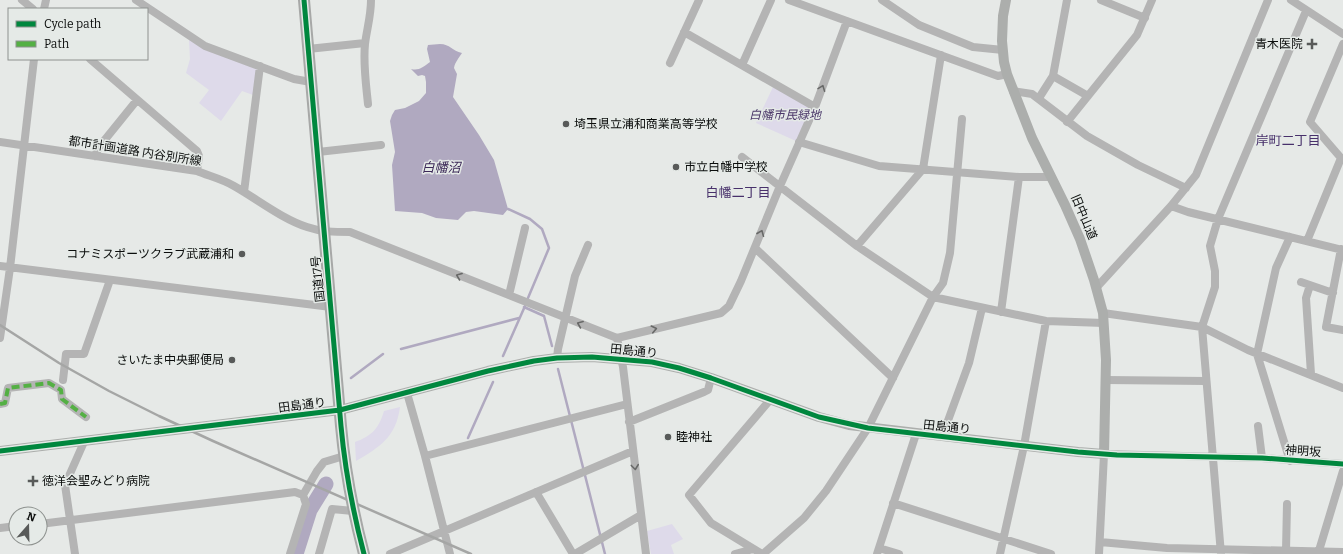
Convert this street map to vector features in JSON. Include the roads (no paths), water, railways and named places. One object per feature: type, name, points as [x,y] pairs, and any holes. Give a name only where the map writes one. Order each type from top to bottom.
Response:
[{"type":"highway","name":"国道17号","points":[[304,0],[344,456],[353,511],[364,554]]},
{"type":"main road","name":"旧中山道","points":[[1006,0],[1003,16],[1003,50],[1007,74],[1032,138],[1080,239],[1096,288],[1103,318],[1106,345],[1104,454]]},
{"type":"main road","name":"田島通り","points":[[0,451],[340,410],[488,371],[534,361],[557,358],[592,357],[652,362],[679,368],[819,417],[868,428],[1104,454]]},
{"type":"street","points":[[22,0],[32,8]]},
{"type":"street","points":[[136,0],[205,46],[294,79],[310,82]]},
{"type":"street","points":[[368,104],[365,68],[365,43],[371,15],[371,0]]},
{"type":"street","points":[[670,63],[699,0]]},
{"type":"street","points":[[742,65],[772,0]]},
{"type":"street","points":[[791,0],[847,22],[998,76],[1007,74]]},
{"type":"street","points":[[882,0],[919,25],[973,47],[1003,50]]},
{"type":"street","points":[[1039,98],[1053,76],[1067,0]]},
{"type":"street","points":[[1101,0],[1145,18]]},
{"type":"street","points":[[1067,122],[1137,35],[1152,0]]},
{"type":"street","points":[[1096,288],[1171,206],[1196,175],[1268,0]]},
{"type":"street","points":[[1292,0],[1306,11],[1343,34]]},
{"type":"street","points":[[1221,552],[1202,327],[1215,287],[1215,271],[1210,246],[1218,219],[1306,11]]},
{"type":"street","points":[[646,554],[621,359],[616,338],[721,313],[729,306],[815,107],[847,22]]},
{"type":"street","points":[[684,32],[815,107]]},
{"type":"street","points":[[308,49],[365,43]]},
{"type":"street","points":[[1307,241],[1342,156],[1310,122],[1343,44]]},
{"type":"street","points":[[857,246],[923,169],[941,55]]},
{"type":"street","points":[[0,337],[25,146],[34,60]]},
{"type":"street","points":[[91,60],[197,151],[199,156],[197,171]]},
{"type":"street","points":[[244,192],[260,66]]},
{"type":"street","points":[[1053,76],[1088,96]]},
{"type":"street","points":[[1013,91],[1032,94],[1087,136],[1138,165],[1186,188]]},
{"type":"street","points":[[95,156],[99,147],[137,100]]},
{"type":"street","points":[[770,400],[689,495],[711,523],[762,554],[804,518],[826,491],[868,428],[933,297],[943,283],[950,253],[962,119]]},
{"type":"street","name":"都市計画道路 内谷別所線","points":[[0,142],[197,171],[222,180],[287,218],[306,227],[324,231],[350,232],[616,338]]},
{"type":"street","points":[[799,142],[879,166],[1019,177],[1051,177]]},
{"type":"street","points":[[318,152],[381,145]]},
{"type":"street","points":[[742,157],[857,246],[933,297],[1046,322],[1103,318],[1202,327],[1257,354],[1311,374],[1343,388]]},
{"type":"street","points":[[1001,312],[1019,177]]},
{"type":"street","points":[[1171,206],[1188,212],[1342,250],[1326,327],[1343,330]]},
{"type":"street","points":[[509,295],[525,228]]},
{"type":"street","points":[[1290,237],[1276,268],[1257,354],[1290,461]]},
{"type":"street","points":[[557,358],[575,276],[588,245]]},
{"type":"street","points":[[755,248],[893,378]]},
{"type":"street","points":[[0,266],[331,307]]},
{"type":"street","points":[[63,380],[66,354],[84,354],[110,280]]},
{"type":"street","points":[[1301,282],[1333,293]]},
{"type":"street","points":[[1310,285],[1306,298],[1311,374]]},
{"type":"street","points":[[942,437],[969,363],[982,308]]},
{"type":"street","points":[[1000,554],[1024,446],[1046,322]]},
{"type":"street","points":[[629,422],[708,390],[711,378]]},
{"type":"street","points":[[1106,380],[1206,381]]},
{"type":"street","points":[[0,404],[5,403],[8,388],[49,383],[61,390],[62,399],[86,417]]},
{"type":"street","points":[[407,393],[450,554]]},
{"type":"street","points":[[425,456],[627,404]]},
{"type":"street","points":[[1258,426],[1262,458]]},
{"type":"street","points":[[899,554],[878,551],[916,434]]},
{"type":"street","points":[[75,554],[65,485],[84,442]]},
{"type":"street","points":[[390,554],[633,451]]},
{"type":"street","points":[[1099,554],[1104,454]]},
{"type":"street","name":"田島通り","points":[[1104,454],[1212,458],[1262,458]]},
{"type":"street","points":[[290,554],[306,504],[303,495],[324,462],[344,456]]},
{"type":"street","name":"神明坂","points":[[1262,458],[1343,464]]},
{"type":"street","points":[[1318,553],[1343,471]]},
{"type":"street","points":[[48,523],[295,492],[303,495]]},
{"type":"street","points":[[536,492],[574,554],[640,515]]},
{"type":"street","points":[[894,503],[1004,540],[1051,554]]},
{"type":"street","points":[[1286,551],[1287,504]]},
{"type":"street","points":[[319,554],[332,509],[353,511]]},
{"type":"street","points":[[1100,542],[1167,551],[1343,552]]},
{"type":"street","points":[[734,554],[753,549]]},
{"type":"water","name":"白幡沼","points":[[428,45],[446,45],[462,53],[454,68],[457,74],[453,97],[494,160],[508,209],[503,215],[474,211],[466,212],[458,220],[436,218],[422,213],[395,211],[392,165],[395,152],[390,121],[395,110],[405,108],[419,101],[426,93],[425,76],[418,76],[411,69],[419,69],[430,62],[427,49]]},
{"type":"waterway","points":[[508,209],[530,219],[542,229],[549,248],[528,298]]},
{"type":"waterway","points":[[503,356],[525,306]]},
{"type":"waterway","points":[[524,307],[544,316],[552,346]]},
{"type":"waterway","points":[[401,349],[519,318]]},
{"type":"waterway","points":[[351,378],[383,354]]},
{"type":"waterway","points":[[558,369],[605,554]]},
{"type":"waterway","points":[[468,438],[493,382]]},
{"type":"waterway","points":[[296,554],[310,510],[326,484]]},
{"type":"railway","points":[[0,325],[59,363],[109,391],[159,416],[471,554]]},
{"type":"place","name":"青木医院","points":[[1312,44]]},
{"type":"place","name":"埼玉県立浦和商業高等学校","points":[[566,124]]},
{"type":"place","name":"市立白幡中学校","points":[[676,167]]},
{"type":"place","name":"コナミスポーツクラブ武蔵浦和","points":[[242,254]]},
{"type":"place","name":"さいたま中央郵便局","points":[[232,360]]},
{"type":"place","name":"睦神社","points":[[668,437]]},
{"type":"place","name":"徳洋会聖みどり病院","points":[[33,481]]},
{"type":"district","name":"岸町二丁目","points":[[1288,140]]},
{"type":"district","name":"白幡二丁目","points":[[738,192]]},
{"type":"park label","name":"白幡市民緑地","points":[[785,115]]}]
